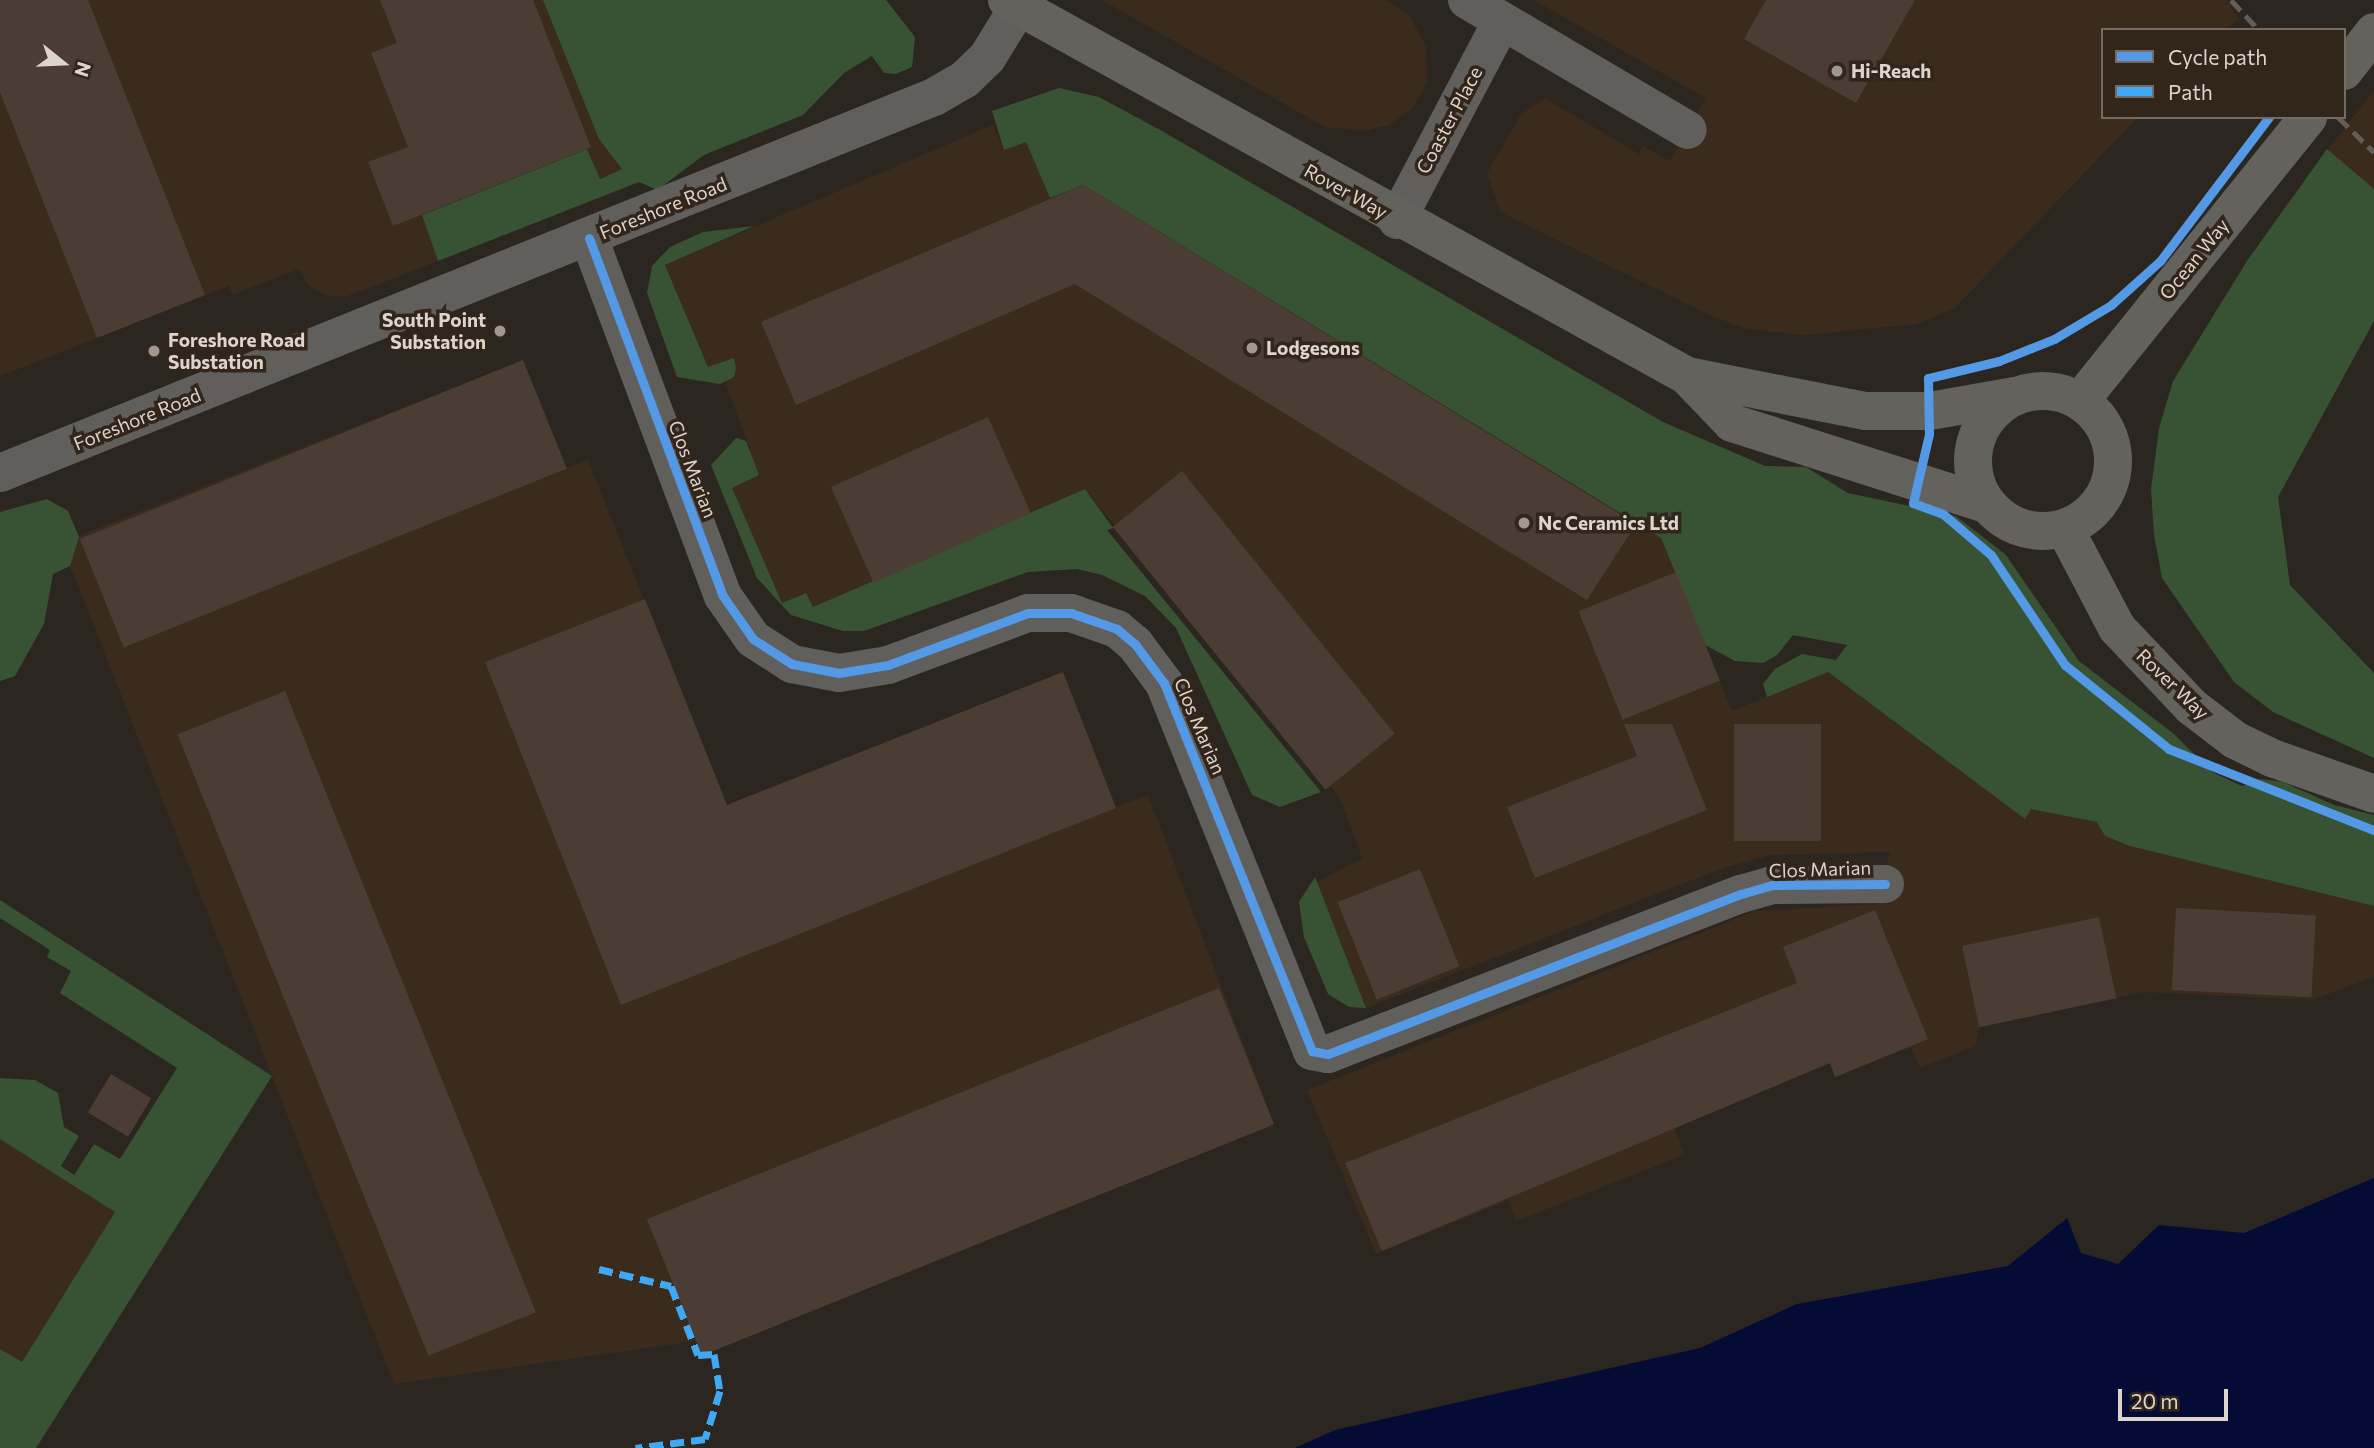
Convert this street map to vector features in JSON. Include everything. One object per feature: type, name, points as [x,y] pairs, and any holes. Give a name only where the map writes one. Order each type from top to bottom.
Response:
[{"type":"street","points":[[1467,0],[1688,130]]},
{"type":"street","name":"Rover Way","points":[[1013,3],[1397,220],[1687,376],[1864,411],[1930,411],[2017,395]]},
{"type":"street","name":"Foreshore Road","points":[[0,474],[934,97],[965,79],[987,58],[1013,3]]},
{"type":"street","name":"Coaster Place","points":[[1397,220],[1502,21]]},
{"type":"street","points":[[2346,69],[2372,38]]},
{"type":"street","name":"Ocean Way","points":[[2080,401],[2300,126]]},
{"type":"street","name":"Clos Marian","points":[[589,238],[723,596],[745,631],[792,664],[839,673],[888,665],[1028,613],[1071,613],[1117,629],[1135,644],[1164,683],[1312,1051],[1328,1054],[1741,894],[1772,885],[1885,884]]},
{"type":"street","name":"Rover Way","points":[[1687,376],[1732,423],[1986,504]]},
{"type":"street","points":[[2038,390],[2080,401],[2109,435],[2114,458],[2102,502],[2065,529],[2022,529],[1986,504],[1972,463],[1975,442],[1984,422],[2017,395],[2038,390]]},
{"type":"street","name":"Rover Way","points":[[2065,529],[2117,628],[2192,707],[2235,740],[2272,758],[2374,794]]},
{"type":"shaded area","points":[[0,0],[569,0],[634,164],[599,179],[588,149],[422,215],[438,261],[345,297],[324,295],[308,285],[299,269],[232,295],[229,286],[0,376]]},
{"type":"shaded area","points":[[1102,0],[1386,0],[1409,15],[1426,46],[1427,82],[1412,109],[1389,125],[1364,131],[1325,127]]},
{"type":"shaded area","points":[[1534,0],[2227,0],[2238,19],[2227,28],[2101,28],[2101,119],[2136,119],[1954,309],[1916,324],[1805,335],[1747,329],[1707,314],[1500,212],[1487,173],[1521,114],[1545,98],[1639,154],[1643,146],[1670,161],[1706,98]]},
{"type":"shaded area","points":[[2374,93],[2374,208],[2320,159]]},
{"type":"shaded area","points":[[993,125],[1004,150],[1026,142],[1050,198],[1083,185],[1661,538],[1732,711],[1827,672],[2025,819],[2031,809],[2374,877],[2374,977],[2311,1000],[2144,992],[1980,1026],[1975,1046],[1920,1068],[1911,1047],[1835,1077],[1798,984],[1782,990],[1814,1070],[1674,1126],[1684,1155],[1516,1221],[1508,1200],[1376,1254],[1307,1090],[1755,911],[1877,904],[1890,852],[1771,855],[1723,868],[1366,1008],[1317,882],[1362,858],[1341,800],[1330,786],[1327,789],[1085,489],[812,607],[805,593],[782,603],[731,487],[751,451],[725,382],[734,377],[734,358],[709,368],[665,265]]},
{"type":"shaded area","points":[[523,360],[566,468],[588,460],[726,805],[1063,672],[1116,807],[1148,795],[1274,1124],[700,1352],[696,1341],[394,1384],[61,543]]},
{"type":"shaded area","points":[[0,1139],[115,1212],[21,1363],[0,1349]]},
{"type":"shaded area","points":[[2374,1178],[2374,1448],[1295,1448],[1335,1430],[1700,1348],[1797,1304],[2008,1266],[2067,1218],[2081,1253],[2118,1264],[2159,1225],[2244,1233]]},
{"type":"green space","points":[[543,0],[886,0],[915,37],[912,67],[896,74],[884,73],[872,56],[844,73],[803,115],[704,155],[657,190],[639,182],[438,261],[422,215],[587,149],[600,179],[622,169],[599,139]]},
{"type":"green space","points":[[1059,88],[1099,97],[1162,131],[1663,422],[1765,466],[1806,467],[1848,493],[1956,516],[2006,555],[2079,661],[2174,734],[2212,772],[2242,786],[2260,779],[2283,782],[2334,805],[2374,815],[2374,906],[2130,846],[2105,836],[2097,822],[2031,809],[2025,819],[1828,672],[1767,697],[1763,684],[1775,669],[1802,654],[1836,660],[1847,645],[1793,635],[1777,655],[1763,663],[1735,661],[1705,645],[1661,538],[1083,185],[1050,198],[1026,142],[1004,150],[992,111]]},
{"type":"green space","points":[[2327,149],[2374,189],[2374,321],[2278,497],[2290,585],[2374,673],[2374,758],[2273,712],[2234,682],[2162,578],[2154,535],[2151,489],[2159,428],[2173,381],[2247,261]]},
{"type":"green space","points":[[754,226],[665,265],[708,367],[734,358],[736,368],[734,377],[720,384],[677,377],[647,293],[652,266],[670,247],[703,232]]},
{"type":"green space","points":[[736,438],[746,441],[759,475],[732,488],[782,603],[806,593],[813,607],[1085,489],[1113,528],[1107,530],[1321,792],[1280,807],[1252,795],[1176,628],[1145,596],[1102,575],[1077,569],[1028,572],[864,631],[843,631],[791,615],[757,578],[711,465]]},
{"type":"green space","points":[[47,499],[68,511],[79,537],[70,566],[53,574],[44,624],[15,676],[0,681],[0,512]]},
{"type":"green space","points":[[1315,877],[1366,1008],[1349,1007],[1328,994],[1304,937],[1299,902]]},
{"type":"green space","points":[[0,900],[272,1076],[36,1448],[0,1448],[0,1349],[22,1362],[115,1212],[0,1139],[0,1078],[35,1080],[58,1093],[64,1127],[79,1136],[61,1166],[74,1175],[94,1144],[120,1159],[177,1068],[60,993],[71,971],[47,957],[50,950],[0,918]]},
{"type":"building","points":[[0,0],[88,0],[205,295],[97,338],[0,92]]},
{"type":"building","points":[[380,0],[533,0],[591,147],[393,226],[368,162],[408,147],[371,53],[397,43]]},
{"type":"building","name":"Hi-Reach","points":[[1766,0],[1915,0],[1856,103],[1744,39]]},
{"type":"building","points":[[1083,185],[1636,524],[1587,600],[1075,284],[796,405],[761,322]]},
{"type":"building","points":[[523,360],[567,468],[124,648],[80,539]]},
{"type":"building","points":[[988,417],[1031,513],[874,583],[831,487]]},
{"type":"building","points":[[1182,471],[1395,734],[1326,790],[1113,527]]},
{"type":"building","points":[[1676,572],[1720,680],[1622,720],[1579,611]]},
{"type":"building","points":[[645,599],[727,805],[1063,672],[1116,808],[621,1005],[485,662]]},
{"type":"building","points":[[285,691],[536,1312],[428,1356],[177,734]]},
{"type":"building","points":[[1624,724],[1672,724],[1707,810],[1535,878],[1507,807],[1637,756]]},
{"type":"building","points":[[1734,724],[1821,724],[1821,841],[1734,841]]},
{"type":"building","points":[[1420,869],[1459,966],[1377,1000],[1337,902]]},
{"type":"building","points":[[2176,908],[2316,915],[2312,997],[2172,990]]},
{"type":"building","points":[[1875,910],[1928,1039],[1835,1077],[1830,1063],[1382,1251],[1345,1163],[1797,983],[1783,947]]},
{"type":"building","points":[[2099,917],[2116,998],[1979,1027],[1962,946]]},
{"type":"building","points":[[1219,988],[1274,1124],[702,1355],[647,1219]]},
{"type":"building","points":[[111,1074],[151,1098],[128,1137],[88,1113]]},
{"type":"railway","points":[[2231,0],[2257,28]]},
{"type":"railway","points":[[2340,119],[2374,152]]},
{"type":"marked path","points":[[599,1269],[671,1286],[698,1355],[714,1354],[720,1391],[705,1439],[636,1448]]},
{"type":"cycle path","points":[[2267,119],[2160,261],[2111,305],[2054,339],[1999,361],[1928,378],[1929,434],[1913,503],[1943,514],[1991,555],[2065,665],[2169,749],[2374,830]]},
{"type":"cycle path","points":[[589,238],[723,596],[753,639],[792,664],[839,673],[888,665],[1028,613],[1071,613],[1117,629],[1135,644],[1164,683],[1312,1051],[1328,1054],[1741,894],[1772,885],[1885,884]]},
{"type":"place","name":"Hi-Reach","points":[[1837,71]]},
{"type":"place","name":"South Point Substation","points":[[500,331]]},
{"type":"place","name":"Lodgesons","points":[[1252,348]]},
{"type":"place","name":"Foreshore Road Substation","points":[[154,351]]},
{"type":"place","name":"Nc Ceramics Ltd","points":[[1524,523]]}]
